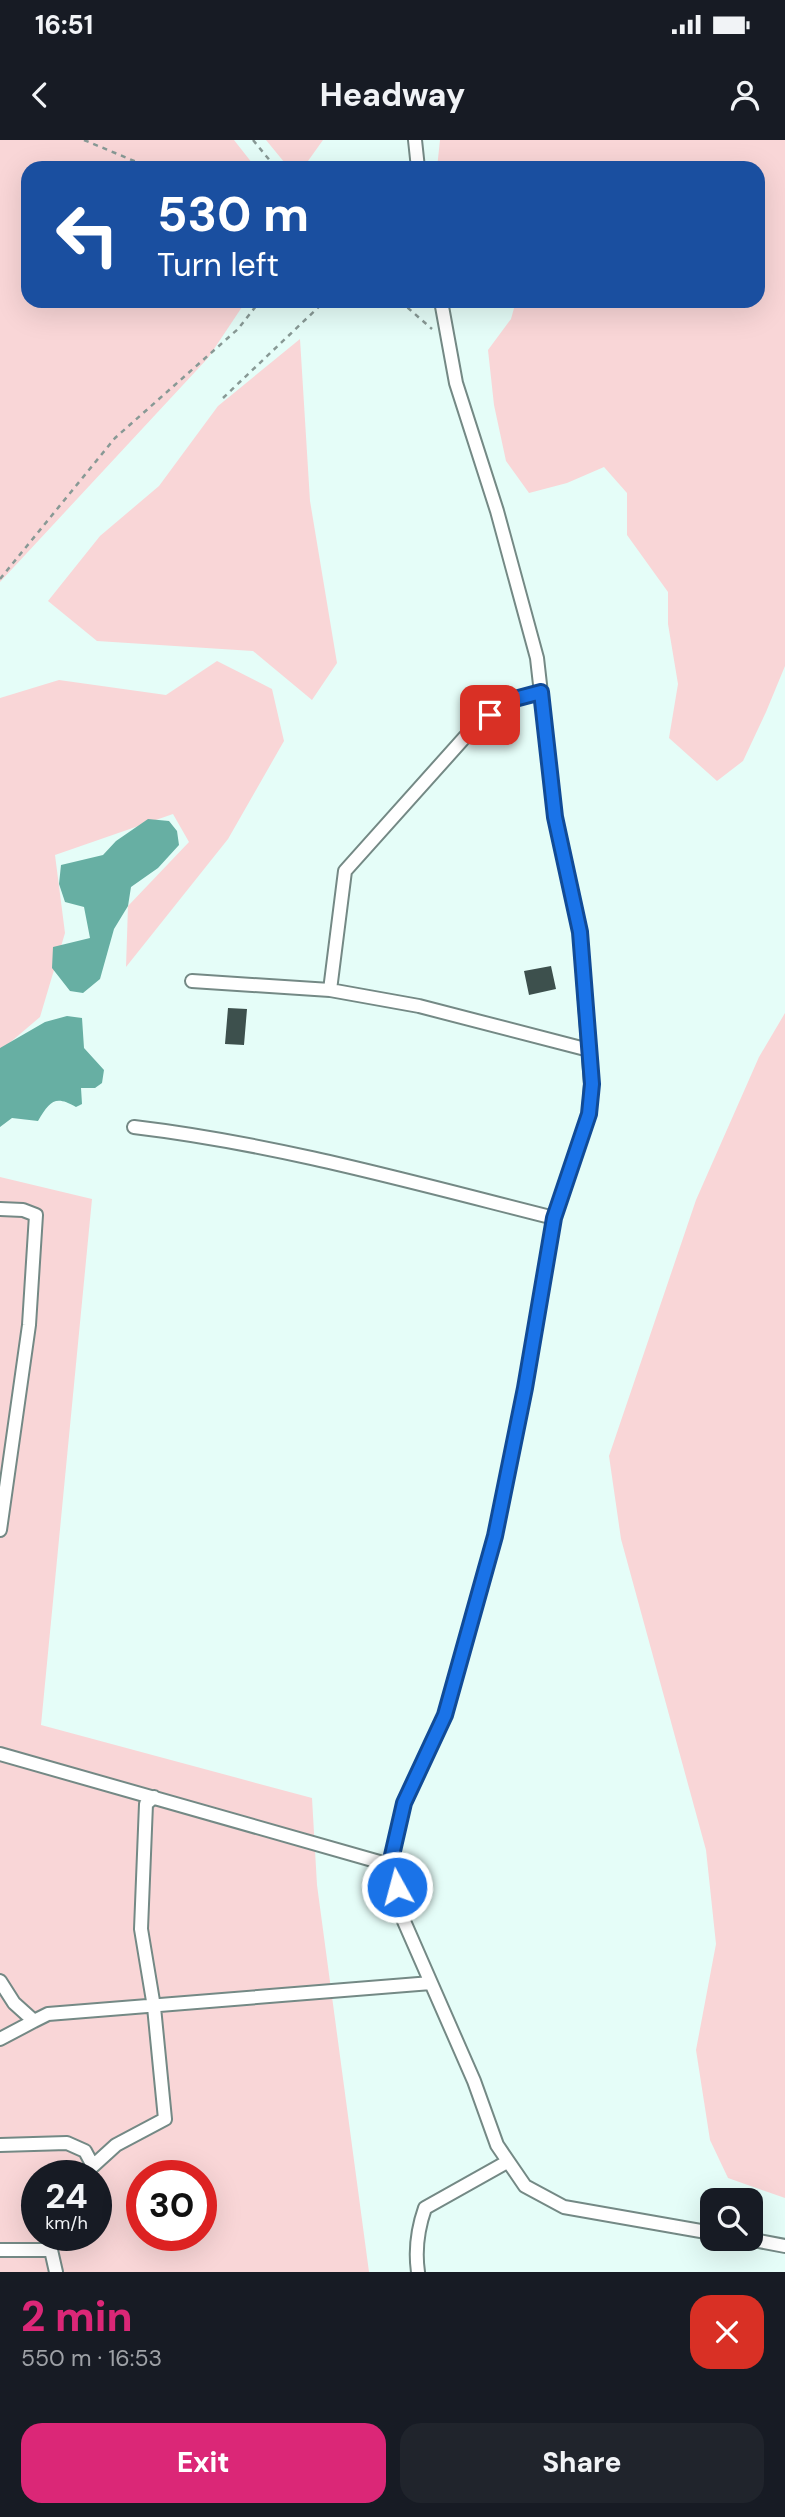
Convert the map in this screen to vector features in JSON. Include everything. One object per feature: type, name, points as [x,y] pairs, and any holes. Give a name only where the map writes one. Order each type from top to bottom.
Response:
[{"type":"street","points":[[415,140],[417,161]]},
{"type":"street","points":[[442,308],[456,383],[497,512],[537,658],[555,817],[580,932],[592,1084],[589,1114],[554,1218],[525,1388],[495,1536],[445,1715],[404,1803],[390,1864],[403,1919],[474,2081],[497,2145],[525,2186],[565,2207],[700,2231]]},
{"type":"street","points":[[330,990],[345,871],[473,728],[507,701],[541,692]]},
{"type":"street","points":[[192,981],[330,990],[419,1006],[589,1050]]},
{"type":"street","points":[[134,1127],[186,1133],[309,1157],[554,1218]]},
{"type":"street","points":[[0,1209],[23,1210],[36,1215],[29,1325],[0,1530]]},
{"type":"street","points":[[0,1754],[390,1864]]},
{"type":"street","points":[[100,2160],[116,2145],[165,2119],[154,2007],[141,1929],[146,1804],[154,1797]]},
{"type":"street","points":[[0,1981],[14,2003],[34,2021]]},
{"type":"street","points":[[0,2039],[48,2014],[431,1983]]},
{"type":"street","points":[[0,2145],[67,2144],[85,2151],[86,2160]]},
{"type":"street","points":[[418,2272],[416,2260],[425,2208],[508,2162]]},
{"type":"street","points":[[763,2242],[785,2246]]},
{"type":"street","points":[[0,2250],[21,2250]]},
{"type":"street","points":[[51,2251],[56,2272]]},
{"type":"path","points":[[84,140],[134,161]]},
{"type":"path","points":[[253,140],[270,161]]},
{"type":"path","points":[[0,579],[115,438],[238,329],[254,308]]},
{"type":"path","points":[[223,398],[318,308]]},
{"type":"path","points":[[408,308],[448,339]]},
{"type":"shaded area","points":[[0,140],[234,140],[250,161],[21,161],[21,308],[241,308],[208,358],[0,582]]},
{"type":"shaded area","points":[[266,140],[323,140],[308,161],[283,161]]},
{"type":"shaded area","points":[[440,140],[785,140],[785,666],[743,761],[717,781],[669,738],[678,684],[668,624],[668,592],[627,535],[627,493],[604,467],[567,483],[529,493],[506,461],[494,405],[488,350],[511,319],[514,308],[765,308],[765,161],[438,161]]},
{"type":"shaded area","points":[[300,339],[310,501],[337,663],[312,700],[253,651],[97,641],[48,601],[100,536],[159,486],[218,406]]},
{"type":"shaded area","points":[[217,661],[272,689],[284,741],[228,839],[126,967],[128,906],[189,842],[173,814],[55,855],[65,933],[40,1017],[0,1051],[0,698],[59,680],[166,695]]},
{"type":"shaded area","points":[[148,819],[169,821],[177,831],[179,845],[158,868],[131,887],[128,906],[114,929],[100,979],[83,993],[70,991],[52,968],[53,947],[90,938],[84,907],[65,902],[59,884],[61,865],[103,855],[116,841]]},
{"type":"shaded area","points":[[785,1013],[785,2198],[763,2188],[728,2178],[710,2140],[696,2050],[716,1944],[706,1850],[621,1539],[609,1456],[696,1200],[759,1057]]},
{"type":"shaded area","points":[[67,1016],[82,1018],[84,1048],[104,1070],[102,1083],[95,1088],[81,1088],[82,1104],[76,1107],[63,1101],[54,1102],[38,1121],[12,1118],[0,1127],[0,1048],[45,1022]]},
{"type":"shaded area","points":[[0,1177],[92,1199],[41,1725],[312,1798],[317,1885],[369,2272],[0,2272]]},
{"type":"building","points":[[551,966],[556,989],[529,995],[524,971]]},
{"type":"building","points":[[228,1008],[247,1009],[244,1045],[225,1044]]},
{"type":"route","points":[[397,1887],[390,1864],[404,1803],[445,1715],[495,1536],[525,1388],[554,1218],[589,1114],[592,1084],[580,932],[555,817],[541,692],[507,701],[490,715]]}]
